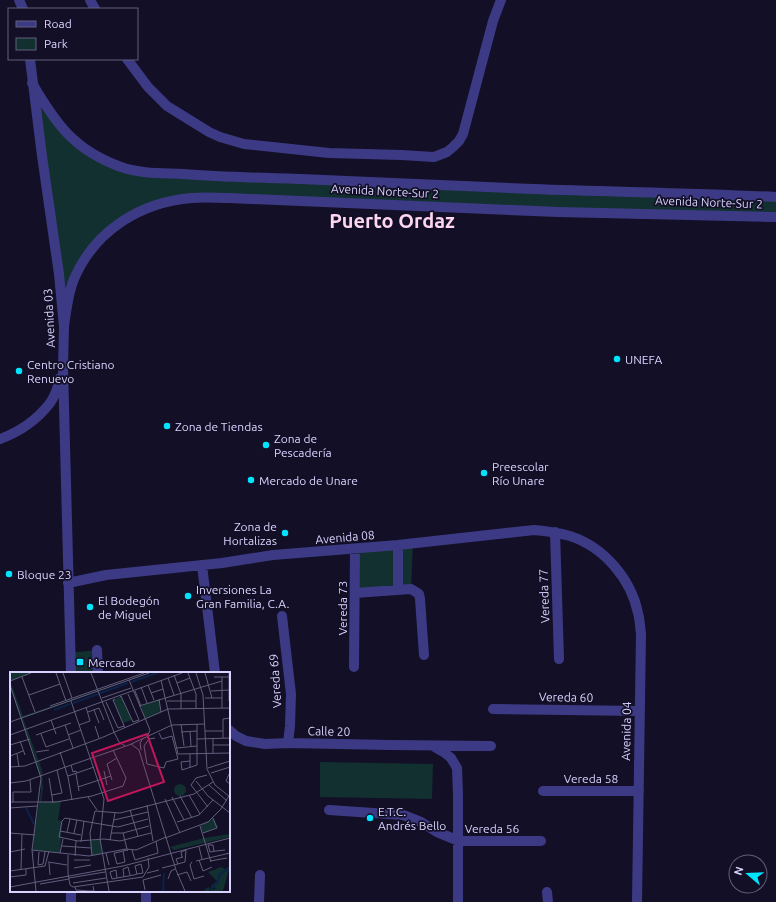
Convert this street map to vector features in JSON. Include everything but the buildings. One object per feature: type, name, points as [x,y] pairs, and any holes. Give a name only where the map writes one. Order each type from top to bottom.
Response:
[{"type":"street","points":[[128,60],[148,87],[167,106],[209,132],[232,141],[256,146],[329,153],[434,157],[441,155],[454,147],[463,134],[493,22],[501,0]]},
{"type":"street","name":"Avenida 03","points":[[30,60],[59,274],[64,326],[63,368],[70,672]]},
{"type":"street","name":"Avenida Norte-Sur 2","points":[[32,83],[46,106],[68,134],[82,147],[108,161],[135,171],[382,183],[776,197]]},
{"type":"street","name":"Avenida Norte-Sur 2","points":[[64,326],[68,299],[74,279],[90,252],[99,241],[122,221],[153,206],[172,201],[193,198],[229,198],[558,212],[776,217]]},
{"type":"street","points":[[0,439],[22,428],[37,418],[46,408],[57,390],[63,368]]},
{"type":"street","name":"Avenida 08","points":[[68,584],[106,575],[222,563],[273,555],[398,545],[534,530],[555,532],[589,544],[615,566]]},
{"type":"street","name":"Vereda 77","points":[[555,532],[559,659]]},
{"type":"street","points":[[398,545],[398,590]]},
{"type":"street","name":"Vereda 73","points":[[354,667],[355,549]]},
{"type":"street","points":[[202,565],[215,672]]},
{"type":"street","name":"Avenida 04","points":[[615,566],[625,580],[633,597],[638,613],[641,634],[637,902]]},
{"type":"street","points":[[355,593],[411,589],[419,594],[424,655]]},
{"type":"street","name":"Vereda 69","points":[[282,616],[291,694],[288,743]]},
{"type":"street","points":[[98,650],[98,672]]},
{"type":"street","name":"Vereda 60","points":[[493,709],[640,712]]},
{"type":"street","name":"Calle 20","points":[[230,731],[246,741],[265,744],[288,743],[491,746]]},
{"type":"street","points":[[432,746],[451,758],[457,768],[458,902]]},
{"type":"street","name":"Vereda 58","points":[[543,790],[639,791]]},
{"type":"street","name":"Vereda 56","points":[[329,810],[403,815],[421,822],[436,832],[458,841],[541,841]]},
{"type":"street","points":[[260,875],[260,902]]},
{"type":"green space","points":[[32,83],[82,147],[135,171],[776,197],[776,217],[193,198],[122,221],[82,264],[64,327]]},
{"type":"green space","points":[[413,543],[411,589],[355,593],[355,549]]},
{"type":"green space","points":[[97,650],[98,672],[70,672],[70,653]]},
{"type":"green space","points":[[320,762],[433,764],[432,799],[320,797]]},
{"type":"place","name":"UNEFA","points":[[617,359]]},
{"type":"place","name":"Centro Cristiano Renuevo","points":[[19,371]]},
{"type":"place","name":"Zona de Tiendas","points":[[167,426]]},
{"type":"place","name":"Zona de Pescadería","points":[[266,445]]},
{"type":"place","name":"Preescolar Río Unare","points":[[484,473]]},
{"type":"place","name":"Mercado de Unare","points":[[251,480]]},
{"type":"place","name":"Zona de Hortalizas","points":[[285,533]]},
{"type":"place","name":"Bloque 23","points":[[9,574]]},
{"type":"place","name":"Inversiones La Gran Familia, C.A.","points":[[188,596]]},
{"type":"place","name":"El Bodegón de Miguel","points":[[90,607]]},
{"type":"place","name":"Mercado","points":[[80,662]]},
{"type":"place","name":"E.T.C. Andrés Bello","points":[[370,818]]},
{"type":"district","name":"Puerto Ordaz","points":[[392,220]]}]
